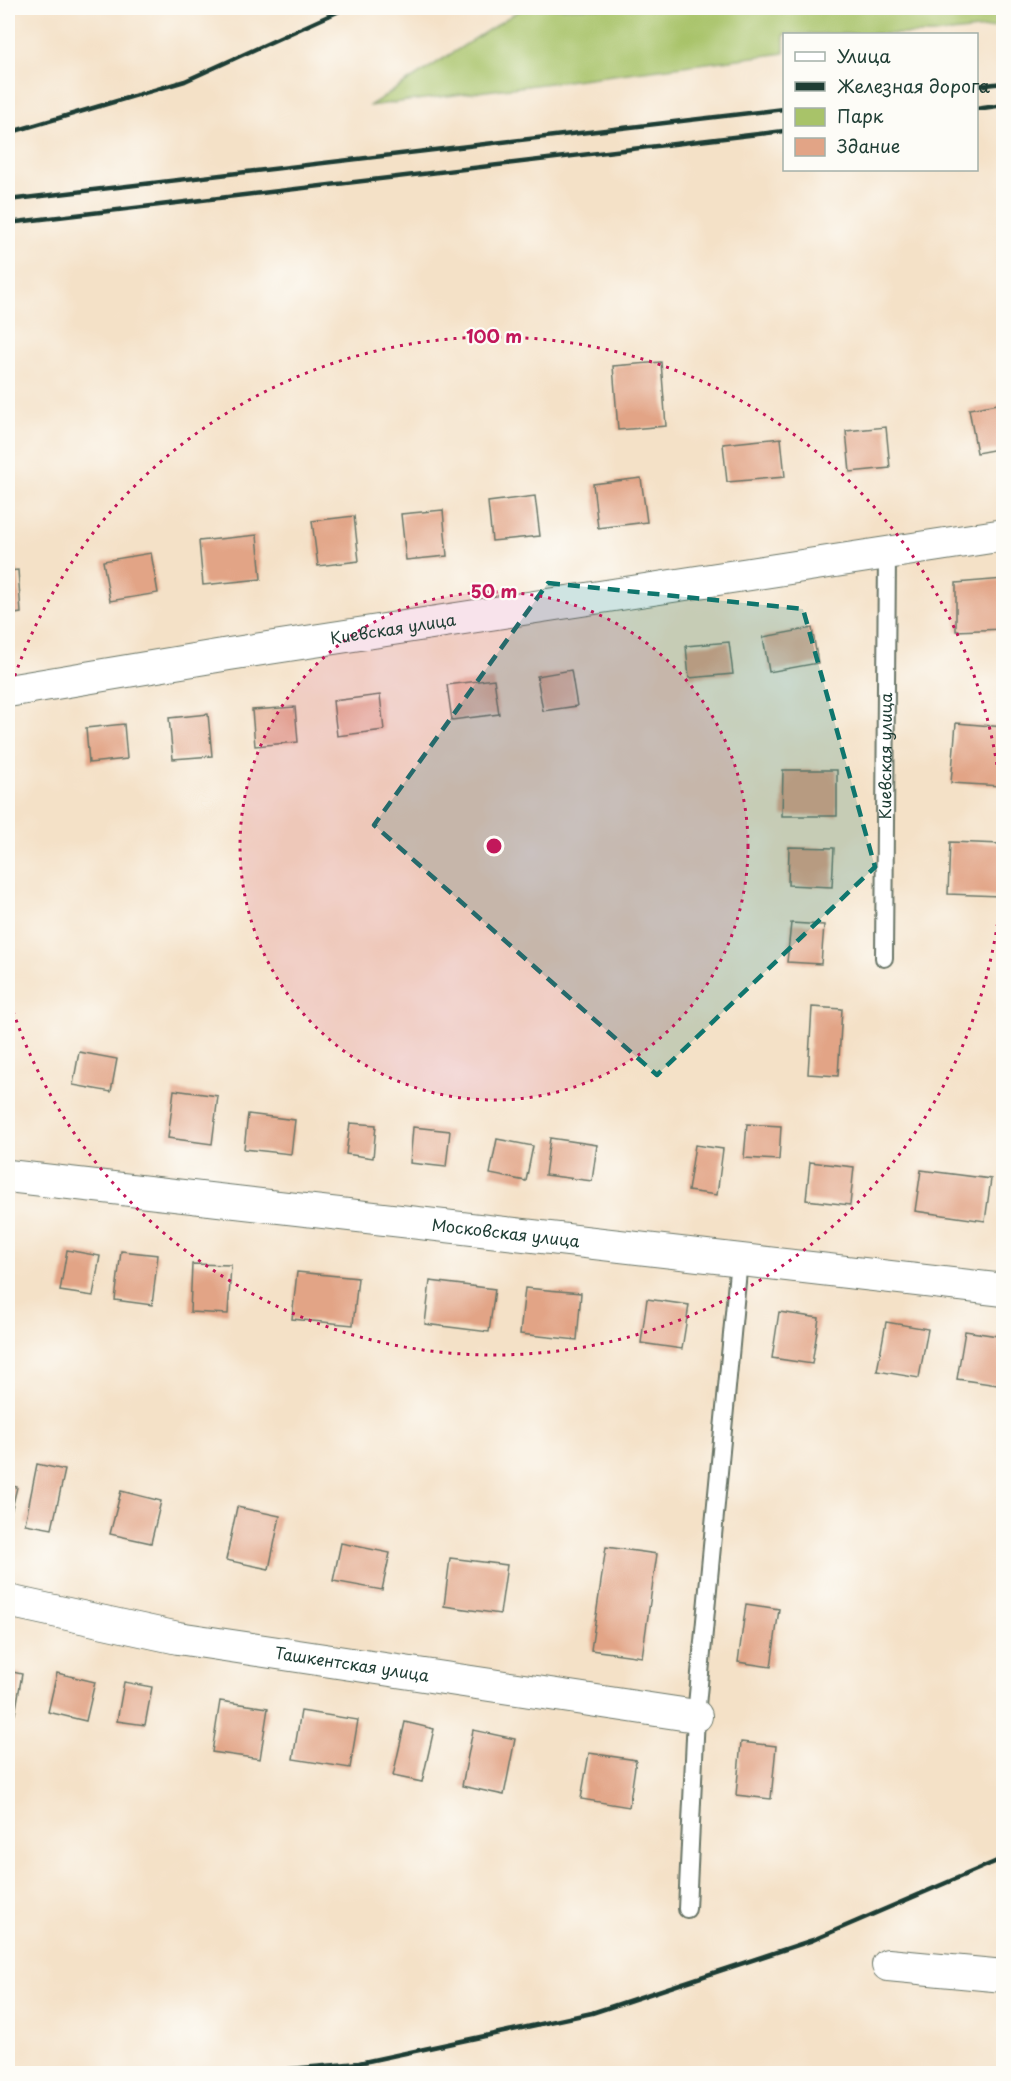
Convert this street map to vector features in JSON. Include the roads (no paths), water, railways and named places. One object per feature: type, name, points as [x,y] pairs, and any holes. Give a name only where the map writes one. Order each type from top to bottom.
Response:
[{"type":"street","name":"Киевская улица","points":[[8,691],[230,654],[1004,536]]},
{"type":"street","name":"Московская улица","points":[[8,1176],[1004,1290]]},
{"type":"street","name":"Ташкентская улица","points":[[8,1601],[178,1638],[696,1716]]},
{"type":"street","points":[[888,1965],[1004,1976]]},
{"type":"lane","name":"Киевская улица","points":[[884,958],[887,553]]},
{"type":"lane","points":[[687,1909],[696,1716],[739,1260]]},
{"type":"railway","points":[[8,133],[185,81],[346,8]]},
{"type":"railway","points":[[978,86],[1004,83]]},
{"type":"railway","points":[[978,109],[1004,105]]},
{"type":"railway","points":[[8,200],[783,109]]},
{"type":"railway","points":[[8,223],[783,131]]},
{"type":"railway","points":[[232,2074],[359,2063],[592,2013],[813,1940],[1004,1858]]}]
